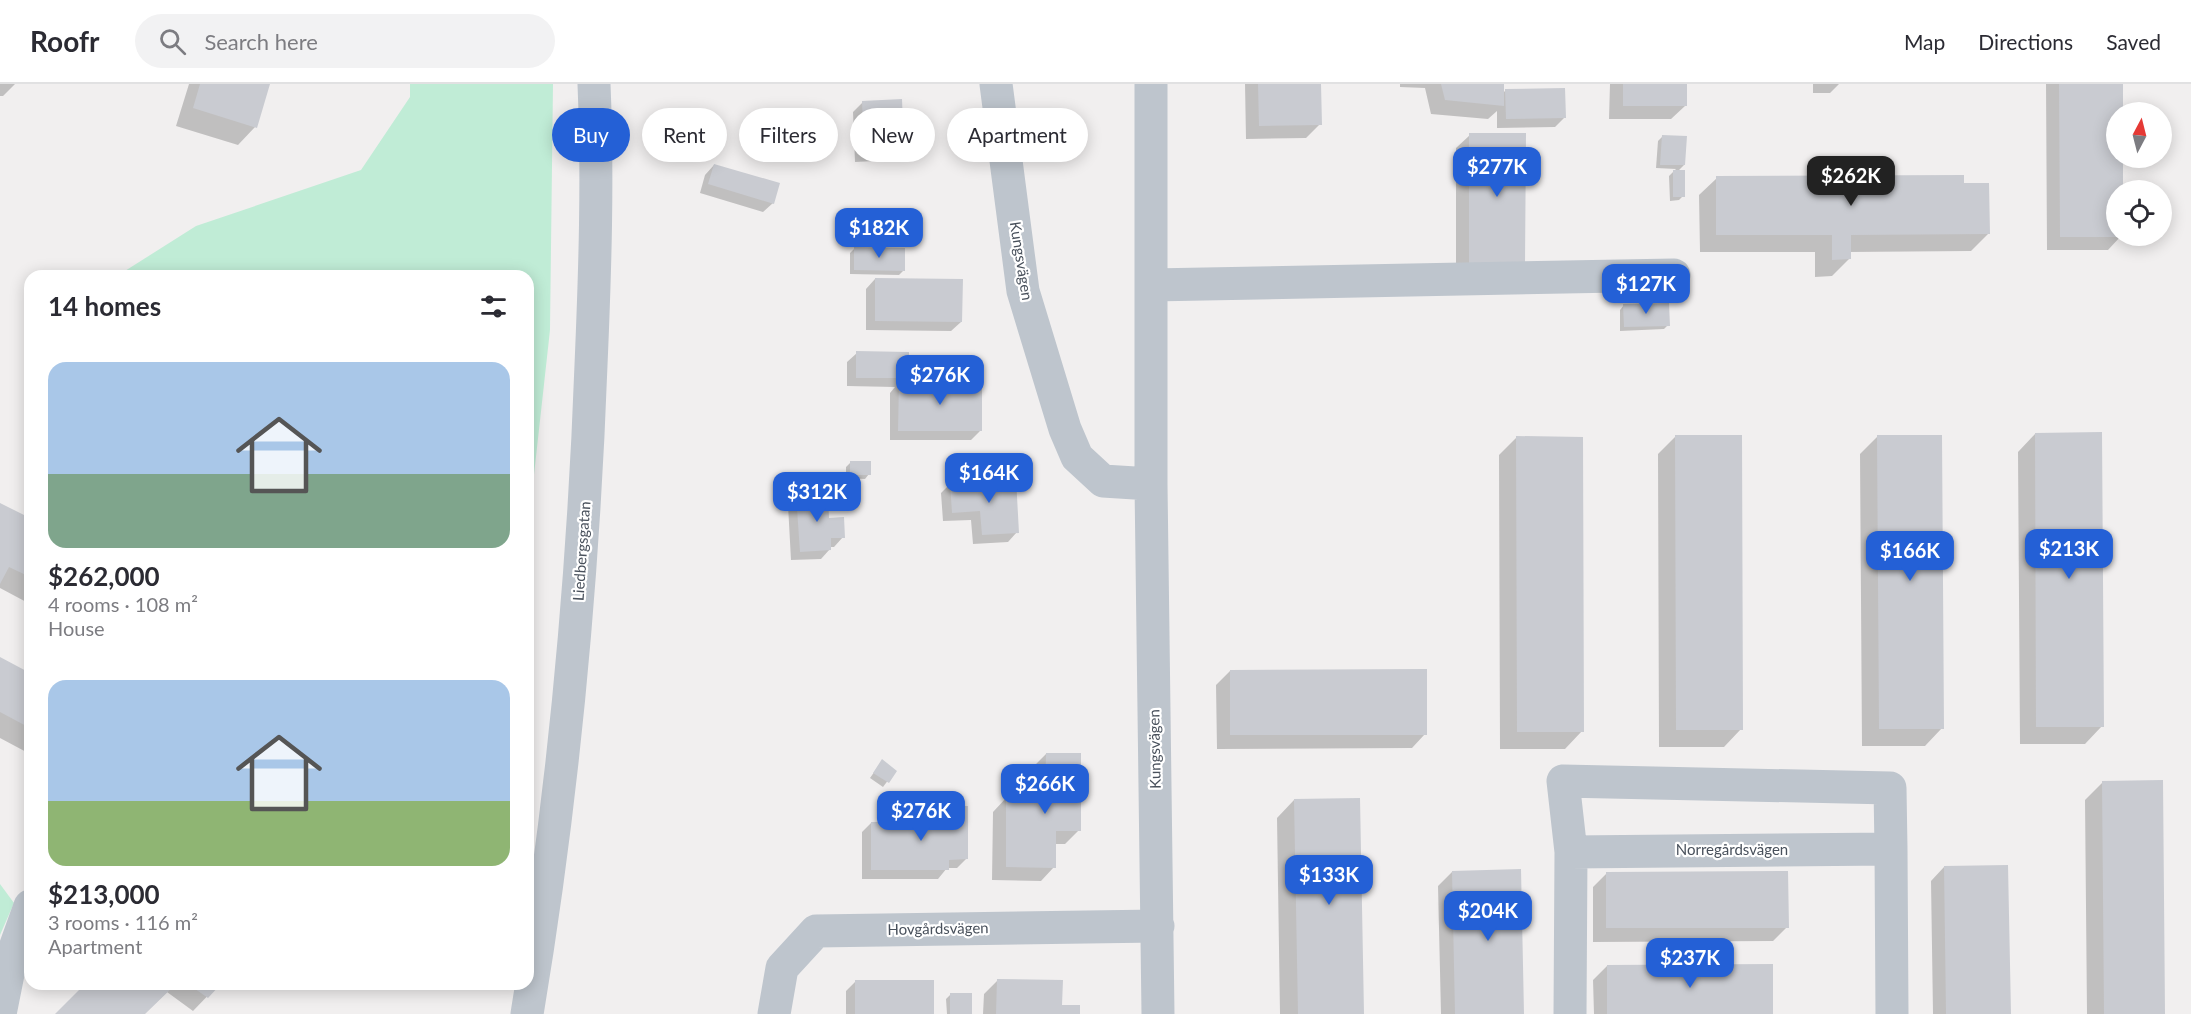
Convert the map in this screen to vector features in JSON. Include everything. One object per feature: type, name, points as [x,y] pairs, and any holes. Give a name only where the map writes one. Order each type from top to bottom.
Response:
[{"type":"street","name":"Liedbergsgatan","points":[[534,967],[554,834],[573,666],[584,533],[595,267],[594,84]]},
{"type":"street","name":"Kungsvägen","points":[[996,84],[1023,291],[1065,429],[1077,457],[1103,480],[1150,483]]},
{"type":"street","name":"Kungsvägen","points":[[1151,84],[1150,483],[1158,1014]]},
{"type":"street","points":[[1151,285],[1674,275]]},
{"type":"street","points":[[1570,1014],[1571,852],[1563,781],[1890,788],[1892,1014]]},
{"type":"street","name":"Norregårdsvägen","points":[[1571,852],[1891,849]]},
{"type":"street","points":[[0,1014],[11,959],[24,923]]},
{"type":"street","name":"Hovgårdsvägen","points":[[774,1014],[782,968],[816,931],[1158,926]]},
{"type":"street","name":"Liedbergsgatan","points":[[527,1014],[531,990]]},
{"type":"green space","points":[[410,84],[553,84],[550,330],[534,475],[534,270],[126,270],[196,226],[361,170],[410,97]]},
{"type":"green space","points":[[0,884],[14,903],[0,935]]},
{"type":"building","points":[[200,84],[270,84],[257,128],[193,108]]},
{"type":"building","points":[[1258,84],[1321,84],[1322,125],[1259,126]]},
{"type":"building","points":[[1441,84],[1504,84],[1504,106],[1445,100]]},
{"type":"building","points":[[1623,84],[1687,84],[1687,106],[1623,106]]},
{"type":"building","points":[[2059,84],[2123,84],[2123,102],[2106,102],[2106,168],[2123,168],[2123,180],[2106,180],[2106,237],[2060,237]]},
{"type":"building","points":[[1565,88],[1566,118],[1506,119],[1505,89]]},
{"type":"building","points":[[902,99],[902,108],[862,108],[862,101]]},
{"type":"building","points":[[1469,133],[1526,133],[1525,264],[1469,264]]},
{"type":"building","points":[[1662,135],[1687,136],[1685,165],[1660,165]]},
{"type":"building","points":[[714,164],[780,183],[774,204],[708,184]]},
{"type":"building","points":[[1673,170],[1685,170],[1685,197],[1673,197]]},
{"type":"building","points":[[1964,175],[1964,183],[1989,183],[1990,234],[1851,235],[1851,259],[1832,260],[1832,235],[1716,235],[1716,176]]},
{"type":"building","points":[[854,247],[905,248],[905,271],[854,270]]},
{"type":"building","points":[[875,278],[963,279],[962,322],[875,321]]},
{"type":"building","points":[[1669,303],[1670,326],[1624,327],[1623,304]]},
{"type":"building","points":[[856,351],[909,352],[909,378],[856,378]]},
{"type":"building","points":[[929,376],[948,376],[948,382],[982,382],[982,431],[898,431],[899,382],[929,382]]},
{"type":"building","points":[[2102,432],[2104,727],[2036,727],[2035,433]]},
{"type":"building","points":[[1675,435],[1742,435],[1743,730],[1676,730]]},
{"type":"building","points":[[1877,435],[1942,435],[1944,729],[1879,729]]},
{"type":"building","points":[[1516,436],[1583,437],[1584,732],[1517,732]]},
{"type":"building","points":[[850,461],[871,461],[871,475],[850,475]]},
{"type":"building","points":[[1016,478],[1019,533],[982,535],[980,511],[952,513],[950,482]]},
{"type":"building","points":[[828,492],[829,518],[844,517],[845,538],[831,538],[831,550],[800,552],[796,494]]},
{"type":"building","points":[[0,503],[24,515],[24,574],[9,567],[0,584]]},
{"type":"building","points":[[0,657],[24,670],[24,725],[0,712]]},
{"type":"building","points":[[1427,669],[1427,735],[1230,735],[1230,670]]},
{"type":"building","points":[[1046,753],[1081,753],[1081,831],[1056,831],[1056,868],[1006,867],[1006,797],[1045,797]]},
{"type":"building","points":[[882,759],[897,771],[889,783],[873,773]]},
{"type":"building","points":[[2163,780],[2165,1014],[2104,1014],[2102,781]]},
{"type":"building","points":[[1360,798],[1364,1014],[1298,1014],[1294,799]]},
{"type":"building","points":[[943,806],[968,806],[968,859],[949,860],[949,870],[871,870],[871,822],[943,821]]},
{"type":"building","points":[[2008,865],[2011,1014],[1946,1014],[1944,866]]},
{"type":"building","points":[[1521,869],[1524,1014],[1455,1014],[1452,871]]},
{"type":"building","points":[[1788,871],[1789,928],[1606,928],[1606,872]]},
{"type":"building","points":[[1773,964],[1773,1014],[1607,1014],[1607,965]]},
{"type":"building","points":[[997,979],[1063,980],[1062,1005],[1080,1005],[1080,1014],[996,1014]]},
{"type":"building","points":[[855,980],[934,980],[934,1014],[855,1014]]},
{"type":"building","points":[[79,990],[170,990],[145,1014],[55,1014]]},
{"type":"building","points":[[197,990],[215,990],[208,998]]},
{"type":"building","points":[[950,993],[972,993],[972,1014],[950,1014]]}]
